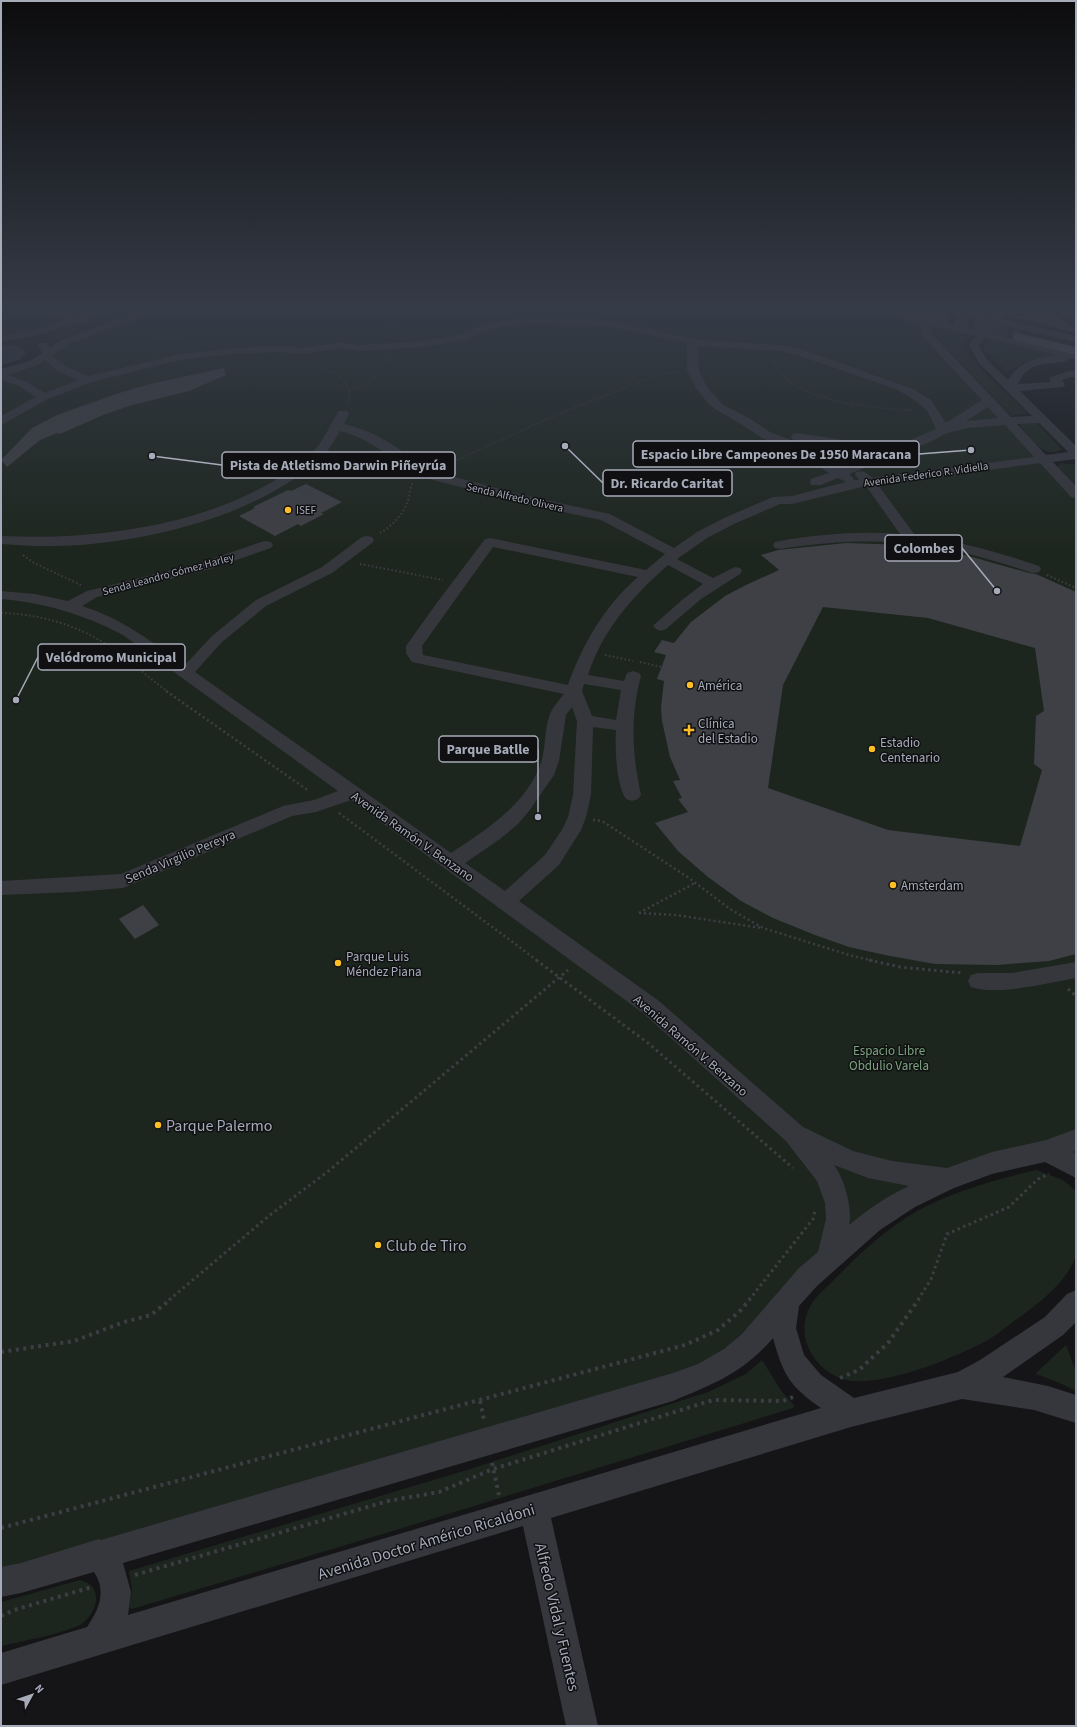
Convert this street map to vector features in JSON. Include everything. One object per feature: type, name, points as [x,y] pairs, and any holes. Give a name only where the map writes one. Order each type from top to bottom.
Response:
[{"type":"street","points":[[32,390],[44,397]]},
{"type":"street","points":[[1,421],[44,397],[63,390]]},
{"type":"street","points":[[703,390],[711,400],[719,407],[745,421],[766,435],[869,482],[911,539]]},
{"type":"street","points":[[905,390],[926,401],[933,408],[943,430]]},
{"type":"street","points":[[978,390],[1076,494]]},
{"type":"street","points":[[1012,390],[1041,420],[1074,450]]},
{"type":"street","name":"Avenida Federico R. Vidiella","points":[[778,500],[783,494],[910,446],[943,430],[989,401]]},
{"type":"street","points":[[2,540],[47,542],[86,541],[106,538],[165,526],[220,511],[239,504],[268,490],[296,473],[316,456],[331,436],[343,414]]},
{"type":"street","name":"Avenida Federico R. Vidiella","points":[[943,430],[968,424],[1041,420]]},
{"type":"street","points":[[745,421],[797,437],[817,446],[845,471],[855,484]]},
{"type":"street","name":"Senda Alfredo Olivera","points":[[336,426],[356,430],[376,440],[415,468],[428,474],[514,497],[605,517],[653,543],[712,583]]},
{"type":"street","points":[[797,437],[850,445],[910,446]]},
{"type":"street","name":"Avenida Federico R. Vidiella","points":[[450,863],[512,819],[534,792],[545,775],[550,761],[558,715],[576,684],[588,652],[613,613],[637,585],[648,575],[671,556],[702,535],[729,521],[778,500],[792,500],[855,484],[1042,459],[1074,450]]},
{"type":"street","points":[[780,545],[804,540],[850,536],[884,536],[936,542],[986,553],[1034,569]]},
{"type":"street","points":[[185,674],[217,639],[261,603],[327,570],[367,540]]},
{"type":"street","points":[[632,795],[626,764],[624,726],[631,681],[576,684],[418,658],[414,653],[414,646],[440,607],[490,542],[616,567],[648,575]]},
{"type":"street","name":"Senda Leandro Gómez Harley","points":[[71,606],[92,594],[205,566],[266,545]]},
{"type":"street","points":[[661,626],[680,607],[712,583],[735,571]]},
{"type":"street","name":"Avenida Ramón V. Benzano","points":[[1,595],[35,598],[71,606],[90,613],[128,632],[651,1007],[794,1134],[827,1175],[837,1203],[838,1219],[829,1259]]},
{"type":"street","points":[[506,902],[552,860],[572,830],[577,817],[582,795],[585,721],[576,684]]},
{"type":"street","points":[[585,721],[624,726]]},
{"type":"street","name":"Senda Virgilio Pereyra","points":[[1,888],[75,885],[123,881],[289,810],[316,806],[352,793]]},
{"type":"street","points":[[978,980],[1012,982],[1076,970]]},
{"type":"street","name":"Avenida Ramón V. Benzano","points":[[794,1134],[830,1153],[858,1164],[891,1172],[947,1179]]},
{"type":"street","points":[[1,1582],[21,1578],[99,1554],[488,1442],[673,1387],[706,1374],[733,1358],[750,1344],[808,1277],[871,1222],[906,1200],[947,1179],[992,1163],[1046,1151],[1076,1140]]},
{"type":"street","points":[[1046,1151],[1066,1160],[1076,1167]]},
{"type":"street","points":[[787,1303],[783,1328],[793,1362],[811,1385],[851,1413]]},
{"type":"street","name":"Avenida Doctor Américo Ricaldoni","points":[[1,1669],[851,1413],[962,1385],[990,1370],[1054,1326],[1076,1303]]},
{"type":"street","points":[[962,1385],[1009,1391],[1055,1401],[1076,1409]]},
{"type":"street","name":"Alfredo Vidal y Fuentes","points":[[534,1509],[582,1726]]},
{"type":"street","points":[[98,1639],[112,1616],[116,1592],[112,1571],[99,1554]]},
{"type":"path","points":[[343,414],[350,399],[349,390]]},
{"type":"path","points":[[367,540],[384,530],[395,520],[407,503],[410,486],[413,482],[558,414],[619,390]]},
{"type":"path","points":[[808,390],[847,403],[874,408],[899,410],[933,408]]},
{"type":"path","points":[[2,540],[34,563],[100,592]]},
{"type":"path","points":[[341,560],[459,584]]},
{"type":"path","points":[[1034,569],[1076,588]]},
{"type":"path","points":[[1,613],[18,613],[40,617],[89,634],[111,648],[165,690],[325,803],[648,1043],[798,1172]]},
{"type":"path","points":[[588,652],[662,667]]},
{"type":"path","points":[[577,817],[602,821],[695,883],[730,909],[763,928]]},
{"type":"path","points":[[695,883],[639,913],[676,914],[763,928],[849,955],[900,966],[965,973],[978,980]]},
{"type":"path","points":[[1,1352],[74,1341],[124,1322],[151,1315],[270,1215],[326,1173],[582,958]]},
{"type":"path","points":[[1,1528],[685,1345],[718,1330],[740,1311],[813,1219],[817,1204]]},
{"type":"green space","name":"Espacio Libre Obdulio Varela","points":[[1,390],[980,390],[1076,494],[1076,1140],[906,1199],[733,1358],[1,1582]]},
{"type":"green space","points":[[986,390],[1003,390],[1028,413],[1012,416]]},
{"type":"green space","points":[[1020,423],[1035,423],[1039,425],[1062,449],[1056,452],[1044,450],[1028,436],[1020,426]]},
{"type":"green space","points":[[1062,463],[1076,465],[1076,486],[1057,466]]},
{"type":"green space","points":[[1036,1170],[1063,1180],[1076,1191],[1075,1258],[1063,1278],[1047,1296],[989,1339],[956,1355],[920,1369],[884,1379],[850,1381],[842,1379],[824,1369],[812,1355],[805,1338],[805,1320],[808,1311],[815,1299],[871,1244],[905,1218],[931,1204],[975,1187]]},
{"type":"green space","points":[[1066,1345],[1076,1372],[1076,1391],[1036,1374]]},
{"type":"green space","points":[[762,1360],[782,1392],[794,1405],[793,1408],[396,1530],[132,1609],[129,1607],[132,1589],[129,1571],[467,1470],[708,1392],[746,1374]]},
{"type":"green space","points":[[80,1580],[91,1585],[96,1596],[96,1603],[93,1611],[83,1623],[68,1630],[1,1646],[1,1602]]},
{"type":"building","points":[[131,390],[192,390],[132,405],[103,415],[60,434],[57,433],[40,440],[7,467],[1,460],[32,428],[57,415]]},
{"type":"building","name":"ISEF","points":[[306,484],[342,502],[321,513],[324,514],[301,526],[298,524],[275,536],[239,516],[255,508],[253,507],[288,490],[291,491]]},
{"type":"building","name":"Estadio Centenario","points":[[846,543],[906,545],[965,555],[1036,574],[1076,592],[1076,954],[1049,961],[997,965],[935,964],[849,947],[773,918],[741,901],[708,877],[678,851],[655,823],[688,812],[678,799],[682,798],[673,781],[680,780],[670,757],[662,721],[661,707],[664,681],[657,679],[666,655],[654,652],[662,640],[674,643],[691,622],[725,596],[779,570],[761,555],[778,550]],"holes":[[[823,607],[928,618],[1035,648],[1044,711],[1036,716],[1034,764],[1042,770],[1020,846],[888,830],[768,788],[783,685]]]},
{"type":"building","points":[[143,905],[159,925],[135,939],[119,919]]},
{"type":"place","name":"Dr. Ricardo Caritat","points":[[565,446]]},
{"type":"place","name":"Espacio Libre Campeones De 1950 Maracana","points":[[971,450]]},
{"type":"place","name":"Pista de Atletismo Darwin Piñeyrúa","points":[[152,456]]},
{"type":"place","name":"ISEF","points":[[288,510]]},
{"type":"place","name":"Colombes","points":[[997,591]]},
{"type":"place","name":"América","points":[[690,685]]},
{"type":"place","name":"Velódromo Municipal","points":[[16,700]]},
{"type":"place","name":"Clínica del Estadio","points":[[689,730]]},
{"type":"place","name":"Estadio Centenario","points":[[872,749]]},
{"type":"place","name":"Parque Batlle","points":[[538,817]]},
{"type":"place","name":"Amsterdam","points":[[893,885]]},
{"type":"place","name":"Parque Luis Méndez Piana","points":[[338,963]]},
{"type":"place","name":"Parque Palermo","points":[[158,1125]]},
{"type":"place","name":"Club de Tiro","points":[[378,1245]]}]
